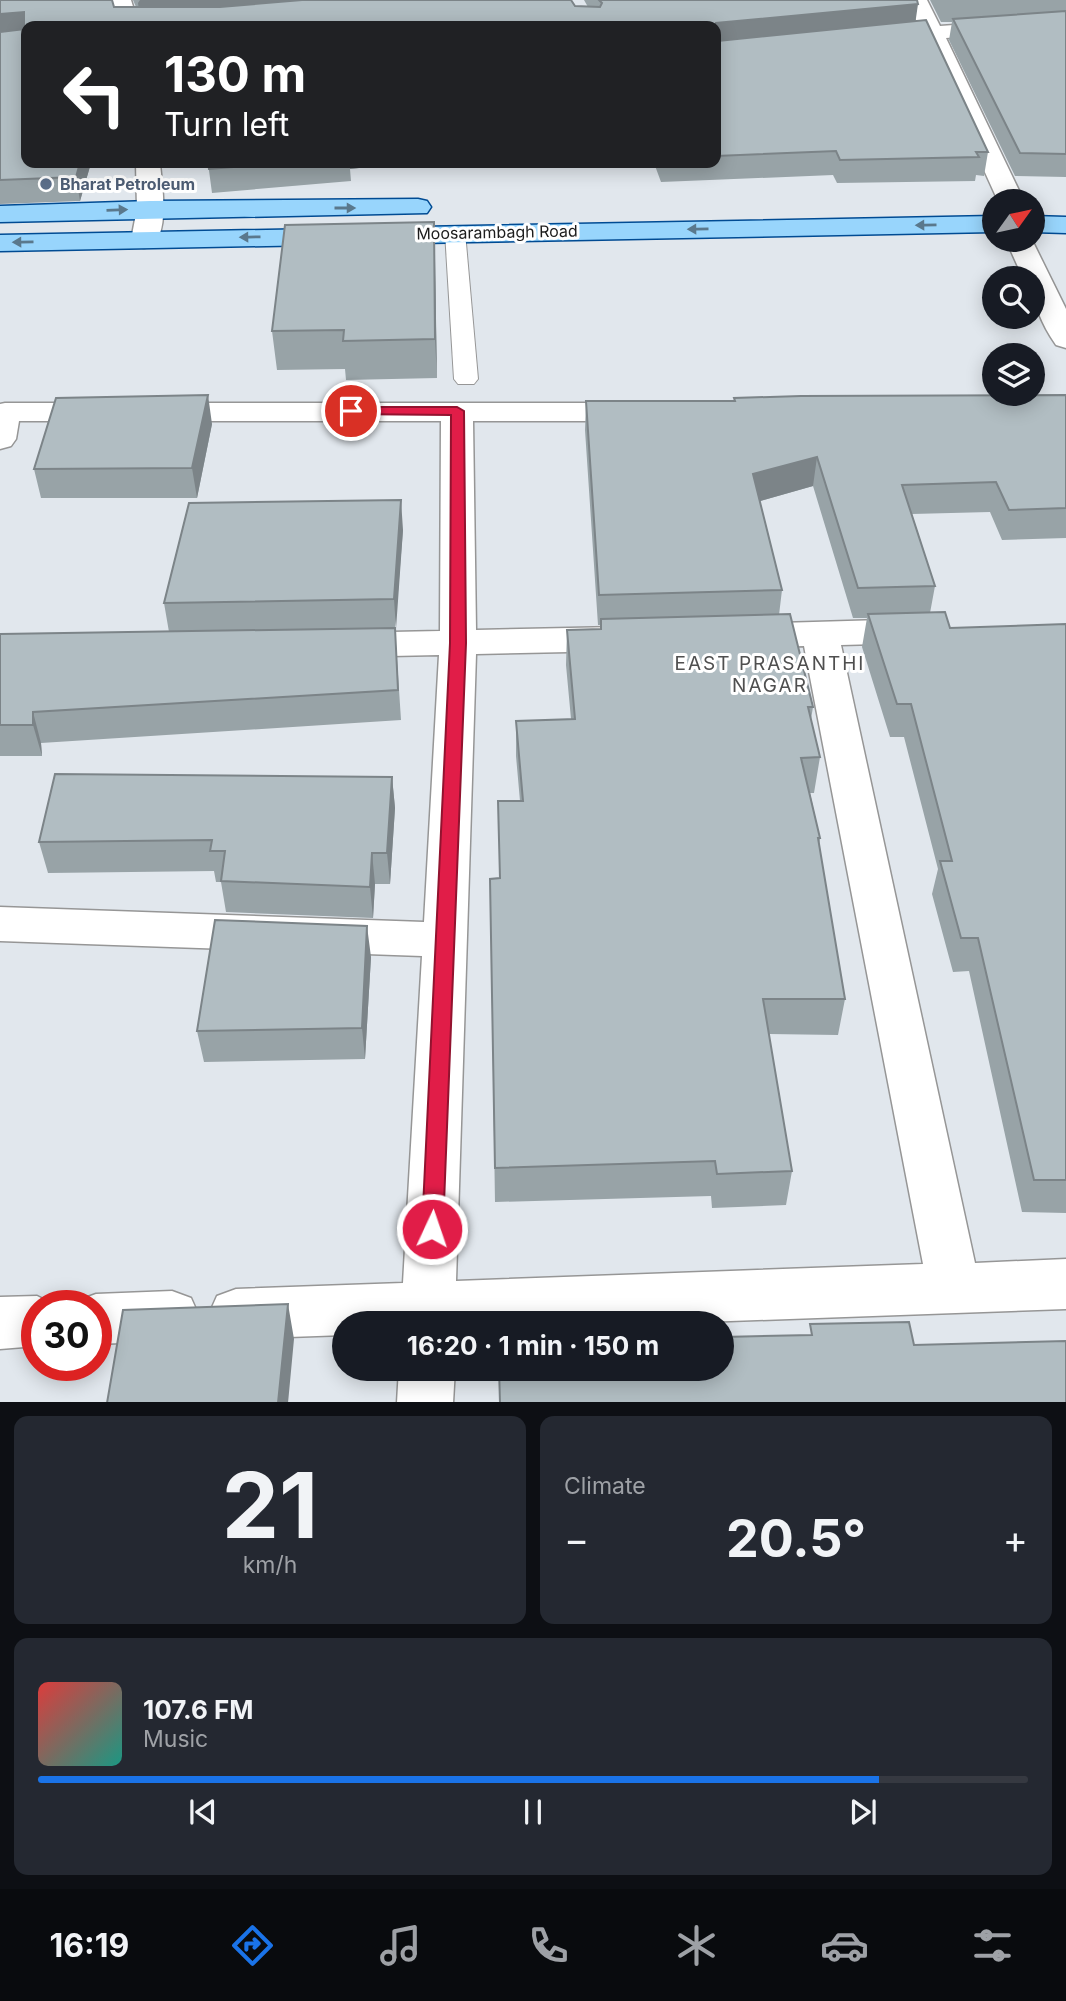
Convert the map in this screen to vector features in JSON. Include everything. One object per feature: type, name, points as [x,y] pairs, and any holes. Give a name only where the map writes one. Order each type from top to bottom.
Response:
[{"type":"main road","points":[[703,205],[982,203]]},
{"type":"main road","points":[[1045,203],[1066,203]]},
{"type":"main road","name":"Moosarambagh Road","points":[[0,214],[150,209],[440,207]]},
{"type":"main road","name":"Moosarambagh Road","points":[[0,243],[455,232],[982,224]]},
{"type":"main road","points":[[1045,224],[1066,225]]},
{"type":"street","points":[[121,0],[127,21]]},
{"type":"street","points":[[917,0],[1005,189]]},
{"type":"street","points":[[851,40],[1066,23]]},
{"type":"street","points":[[144,240],[150,209],[148,168]]},
{"type":"street","points":[[1025,252],[1066,338]]},
{"type":"street","points":[[0,439],[5,412],[462,395],[665,412]]},
{"type":"street","points":[[429,1311],[458,643],[462,395]]},
{"type":"street","points":[[708,637],[943,631]]},
{"type":"street","points":[[820,634],[954,1288]]},
{"type":"street","points":[[304,645],[653,638]]},
{"type":"street","points":[[0,924],[445,940]]},
{"type":"street","points":[[507,1311],[1066,1284]]},
{"type":"street","points":[[112,1319],[332,1316]]},
{"type":"street","points":[[0,1322],[21,1321]]},
{"type":"street","points":[[425,1402],[426,1381]]},
{"type":"lane","points":[[455,232],[462,395]]},
{"type":"building","points":[[0,0],[112,0],[114,7],[220,7],[302,0],[571,0],[575,6],[600,7],[602,3],[599,0],[917,0],[918,4],[721,23],[24,21],[24,12],[0,14]]},
{"type":"building","points":[[1066,11],[1066,154],[1020,153],[953,19]]},
{"type":"building","points":[[926,20],[988,152],[976,152],[979,157],[840,160],[836,151],[721,156],[721,41]]},
{"type":"building","points":[[21,29],[21,168],[79,168],[76,177],[0,180],[0,32]]},
{"type":"building","points":[[434,222],[435,339],[343,341],[344,330],[272,331],[285,225]]},
{"type":"building","points":[[208,395],[192,468],[34,469],[56,398]]},
{"type":"building","points":[[982,395],[982,406],[1045,406],[1045,395],[1066,395],[1066,508],[1009,510],[996,482],[902,485],[935,586],[858,588],[817,457],[753,474],[782,590],[599,595],[586,401],[735,401],[734,398],[801,396]]},
{"type":"building","points":[[401,500],[394,599],[164,603],[189,503]]},
{"type":"building","points":[[945,612],[950,628],[1066,624],[1066,1180],[1034,1180],[978,938],[961,938],[940,861],[952,861],[911,704],[897,704],[868,614]]},
{"type":"building","points":[[790,614],[813,707],[808,707],[820,757],[801,758],[820,838],[845,999],[763,999],[792,1171],[717,1174],[715,1161],[495,1168],[490,879],[500,878],[498,801],[523,801],[516,721],[575,719],[567,630],[601,629],[601,619]]},
{"type":"building","points":[[395,628],[398,690],[33,712],[33,725],[0,725],[0,634]]},
{"type":"building","points":[[55,774],[392,777],[387,853],[372,853],[370,887],[221,881],[225,851],[210,851],[212,840],[39,842]]},
{"type":"building","points":[[215,920],[367,926],[362,1028],[197,1031]]},
{"type":"building","points":[[288,1304],[278,1402],[107,1402],[123,1310]]},
{"type":"building","points":[[909,1322],[914,1345],[1066,1341],[1066,1402],[500,1402],[499,1381],[734,1381],[734,1337],[812,1335],[810,1324]]},
{"type":"place","name":"Bharat Petroleum","points":[[46,184]]},
{"type":"district","name":"EAST PRASANTHI NAGAR","points":[[770,674]]},
{"type":"route","points":[[351,411],[457,411],[458,643],[432,1229]]}]
